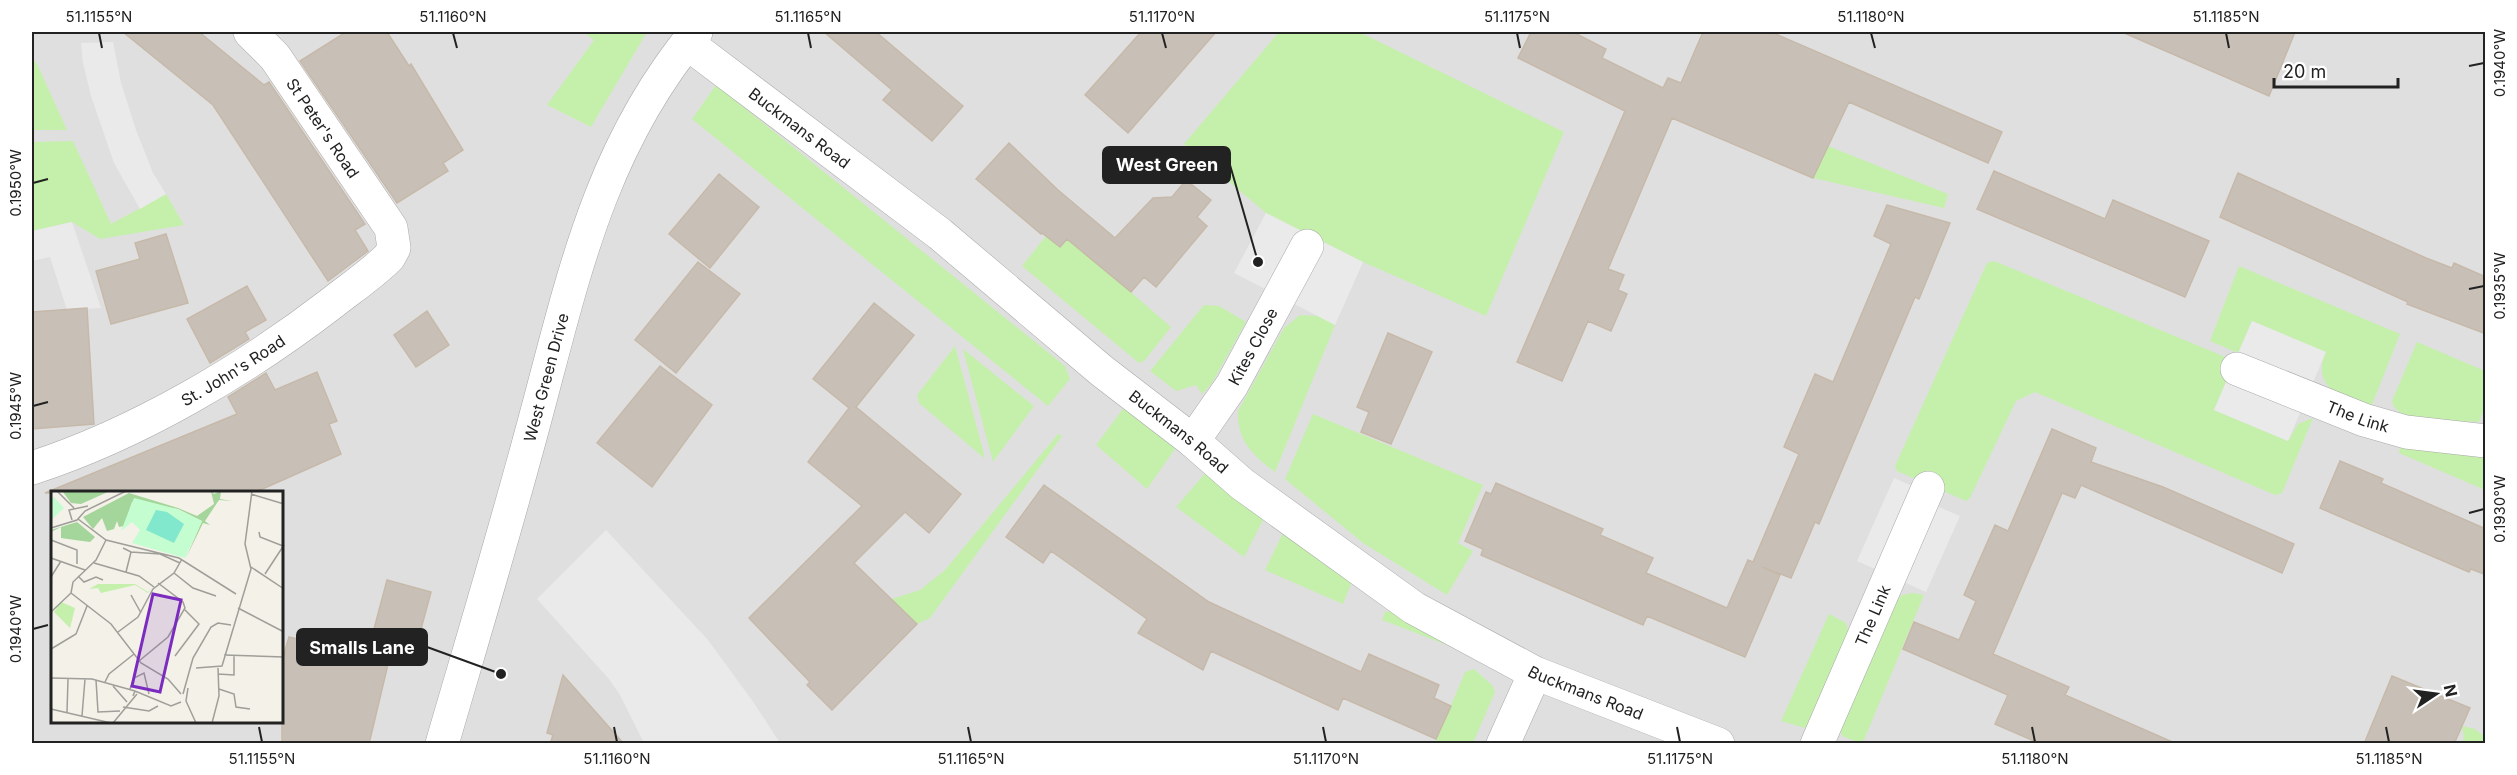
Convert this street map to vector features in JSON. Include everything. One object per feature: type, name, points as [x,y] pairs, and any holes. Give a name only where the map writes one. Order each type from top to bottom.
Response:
[{"type":"street","name":"St Peter's Road","points":[[250,32],[275,57],[391,228]]},
{"type":"street","name":"Buckmans Road","points":[[691,37],[940,234],[1102,371],[1193,441],[1242,484],[1414,608],[1535,673],[1718,744]]},
{"type":"street","name":"West Green Drive","points":[[442,744],[590,226],[624,140],[651,92],[691,37]]},
{"type":"street","name":"St. John's Road","points":[[32,468],[123,430],[210,385],[276,344],[384,263],[394,248],[391,228]]},
{"type":"street","name":"Kites Close","points":[[1193,441],[1232,386],[1307,246]]},
{"type":"street","name":"The Link","points":[[2236,369],[2374,423],[2439,438],[2486,441]]},
{"type":"street","name":"The Link","points":[[1817,744],[1928,489]]},
{"type":"street","points":[[1503,744],[1535,673]]},
{"type":"shaded area","points":[[32,32],[2485,32],[2485,743],[32,743]]},
{"type":"shaded area","points":[[113,42],[121,83],[136,130],[153,173],[166,194],[140,209],[114,163],[91,96],[83,63],[81,43]]},
{"type":"shaded area","points":[[1266,213],[1363,262],[1335,325],[1234,273]]},
{"type":"shaded area","points":[[72,222],[101,308],[67,310],[50,257],[32,261],[32,231]]},
{"type":"shaded area","points":[[2252,321],[2326,352],[2288,441],[2214,410]]},
{"type":"shaded area","points":[[1894,478],[1937,497],[1934,505],[1960,516],[1926,592],[1857,561]]},
{"type":"shaded area","points":[[606,530],[708,640],[780,743],[644,743],[620,695],[609,679],[537,599]]},
{"type":"green space","points":[[583,32],[647,32],[591,127],[547,105],[594,40]]},
{"type":"green space","points":[[1279,32],[1359,32],[1564,132],[1486,316],[1363,262],[1266,213],[1184,144]]},
{"type":"green space","points":[[32,57],[37,64],[67,130],[32,130]]},
{"type":"green space","points":[[716,85],[1065,366],[1070,379],[1048,406],[692,119]]},
{"type":"green space","points":[[73,141],[111,224],[166,194],[184,225],[100,239],[72,222],[32,231],[32,142]]},
{"type":"green space","points":[[1828,146],[1948,194],[1944,208],[1813,178]]},
{"type":"green space","points":[[1046,236],[1060,247],[1068,238],[1171,327],[1145,360],[1139,363],[1022,266]]},
{"type":"green space","points":[[1994,261],[2235,361],[2214,410],[2288,441],[2298,424],[2313,418],[2282,493],[2275,495],[2035,392],[2016,401],[1970,498],[1966,501],[1897,471],[1895,466],[1987,263]]},
{"type":"green space","points":[[2239,266],[2400,334],[2371,407],[2340,395],[2326,383],[2322,365],[2325,352],[2252,321],[2238,353],[2210,341]]},
{"type":"green space","points":[[1204,305],[1219,306],[1246,322],[1212,383],[1202,394],[1196,385],[1176,391],[1150,371]]},
{"type":"green space","points":[[1300,315],[1318,316],[1335,325],[1275,472],[1253,453],[1243,439],[1238,422],[1238,411],[1284,328]]},
{"type":"green space","points":[[2417,342],[2485,371],[2485,406],[2479,422],[2416,418],[2396,409],[2392,401]]},
{"type":"green space","points":[[955,346],[984,458],[919,403],[917,395]]},
{"type":"green space","points":[[963,349],[1034,406],[993,462]]},
{"type":"green space","points":[[1125,406],[1177,446],[1147,489],[1096,445]]},
{"type":"green space","points":[[1313,414],[1483,485],[1458,543],[1473,551],[1447,595],[1363,543],[1285,479]]},
{"type":"green space","points":[[1058,434],[1062,436],[930,618],[917,624],[892,599],[920,590],[945,570]]},
{"type":"green space","points":[[2400,446],[2485,454],[2485,490],[2399,453]]},
{"type":"green space","points":[[1207,471],[1264,518],[1244,557],[1176,507]]},
{"type":"green space","points":[[1283,533],[1350,580],[1351,584],[1343,604],[1265,570]]},
{"type":"green space","points":[[1913,593],[1924,595],[1864,740],[1858,742],[1842,736],[1840,727],[1893,604],[1902,595]]},
{"type":"green space","points":[[1391,611],[1449,642],[1447,645],[1382,620],[1385,612]]},
{"type":"green space","points":[[1829,614],[1846,623],[1850,637],[1818,708],[1805,728],[1781,721]]},
{"type":"green space","points":[[1474,669],[1493,686],[1495,692],[1473,743],[1439,743],[1436,741],[1465,672]]},
{"type":"green space","points":[[2462,726],[2475,729],[2485,737],[2485,743],[2461,743],[2464,738]]},
{"type":"building","points":[[123,32],[199,32],[264,85],[269,82],[365,224],[355,230],[368,251],[328,281],[213,105]]},
{"type":"building","points":[[346,32],[387,32],[409,66],[411,64],[463,150],[443,163],[448,171],[397,203],[300,61]]},
{"type":"building","points":[[824,32],[876,32],[963,106],[932,141],[883,100],[892,90]]},
{"type":"building","points":[[1141,32],[1216,32],[1128,133],[1085,95]]},
{"type":"building","points":[[1531,32],[1573,32],[1606,49],[1602,58],[1663,88],[1668,78],[1681,83],[1703,32],[1771,32],[2002,132],[1988,163],[1849,102],[1813,178],[1672,118],[1608,269],[1624,275],[1618,290],[1627,294],[1611,331],[1588,321],[1562,381],[1517,362],[1625,111],[1518,58]]},
{"type":"building","points":[[2122,32],[2295,32],[2269,96]]},
{"type":"building","points":[[1009,143],[1058,190],[1115,238],[1153,198],[1172,197],[1186,180],[1211,200],[1197,217],[1207,226],[1156,287],[1144,277],[1131,292],[1067,239],[1060,247],[1041,234],[976,179]]},
{"type":"building","points":[[1994,171],[2105,219],[2113,200],[2209,241],[2185,297],[1977,209]]},
{"type":"building","points":[[2238,173],[2426,258],[2452,268],[2454,263],[2486,277],[2486,334],[2407,304],[2408,302],[2220,217]]},
{"type":"building","points":[[719,174],[759,207],[710,268],[669,234]]},
{"type":"building","points":[[1887,205],[1950,223],[1919,299],[1915,297],[1819,524],[1815,522],[1791,578],[1762,567],[1780,575],[1745,657],[1647,616],[1643,625],[1481,555],[1483,549],[1465,541],[1486,492],[1491,494],[1496,483],[1603,529],[1600,535],[1653,558],[1646,573],[1727,608],[1748,560],[1753,562],[1799,454],[1784,447],[1815,374],[1833,382],[1891,244],[1874,236]]},
{"type":"building","points":[[166,234],[188,303],[111,324],[96,271],[140,259],[135,243]]},
{"type":"building","points":[[698,262],[740,294],[676,373],[635,340]]},
{"type":"building","points":[[247,286],[266,320],[245,332],[249,339],[210,363],[187,319]]},
{"type":"building","points":[[874,303],[914,335],[856,407],[961,494],[929,533],[905,512],[854,563],[917,624],[832,710],[807,685],[810,682],[749,618],[862,506],[808,462],[849,408],[813,379]]},
{"type":"building","points":[[87,308],[94,424],[32,429],[32,312]]},
{"type":"building","points":[[427,311],[449,345],[416,367],[394,335]]},
{"type":"building","points":[[1388,333],[1432,352],[1391,444],[1361,432],[1369,412],[1357,407]]},
{"type":"building","points":[[660,366],[712,405],[652,487],[597,443]]},
{"type":"building","points":[[317,372],[337,421],[329,424],[341,454],[258,491],[51,491],[51,493],[45,493],[237,414],[228,397],[266,373],[275,390]]},
{"type":"building","points":[[2052,429],[2096,448],[2091,462],[2163,487],[2294,544],[2282,573],[2081,485],[2075,498],[2062,493],[1993,654],[2069,687],[2065,695],[2177,744],[2041,744],[1995,724],[2008,695],[1903,649],[1914,622],[1959,640],[1976,601],[1964,595],[1995,525],[2008,531]]},
{"type":"building","points":[[2340,461],[2383,479],[2381,483],[2486,529],[2486,575],[2471,569],[2469,572],[2320,508]]},
{"type":"building","points":[[1044,485],[1209,602],[1361,672],[1369,654],[1439,685],[1434,698],[1451,706],[1436,739],[1343,698],[1338,710],[1211,651],[1203,670],[1138,633],[1147,619],[1051,551],[1043,563],[1006,537]]},
{"type":"building","points":[[387,580],[431,592],[418,640],[374,629]]},
{"type":"building","points":[[289,637],[389,660],[369,744],[282,744],[284,654]]},
{"type":"building","points":[[563,675],[624,744],[550,744],[553,735],[547,733]]},
{"type":"building","points":[[2392,676],[2470,708],[2454,744],[2364,744]]},
{"type":"place","name":"West Green","points":[[1258,262]]},
{"type":"place","name":"Smalls Lane","points":[[501,674]]}]
